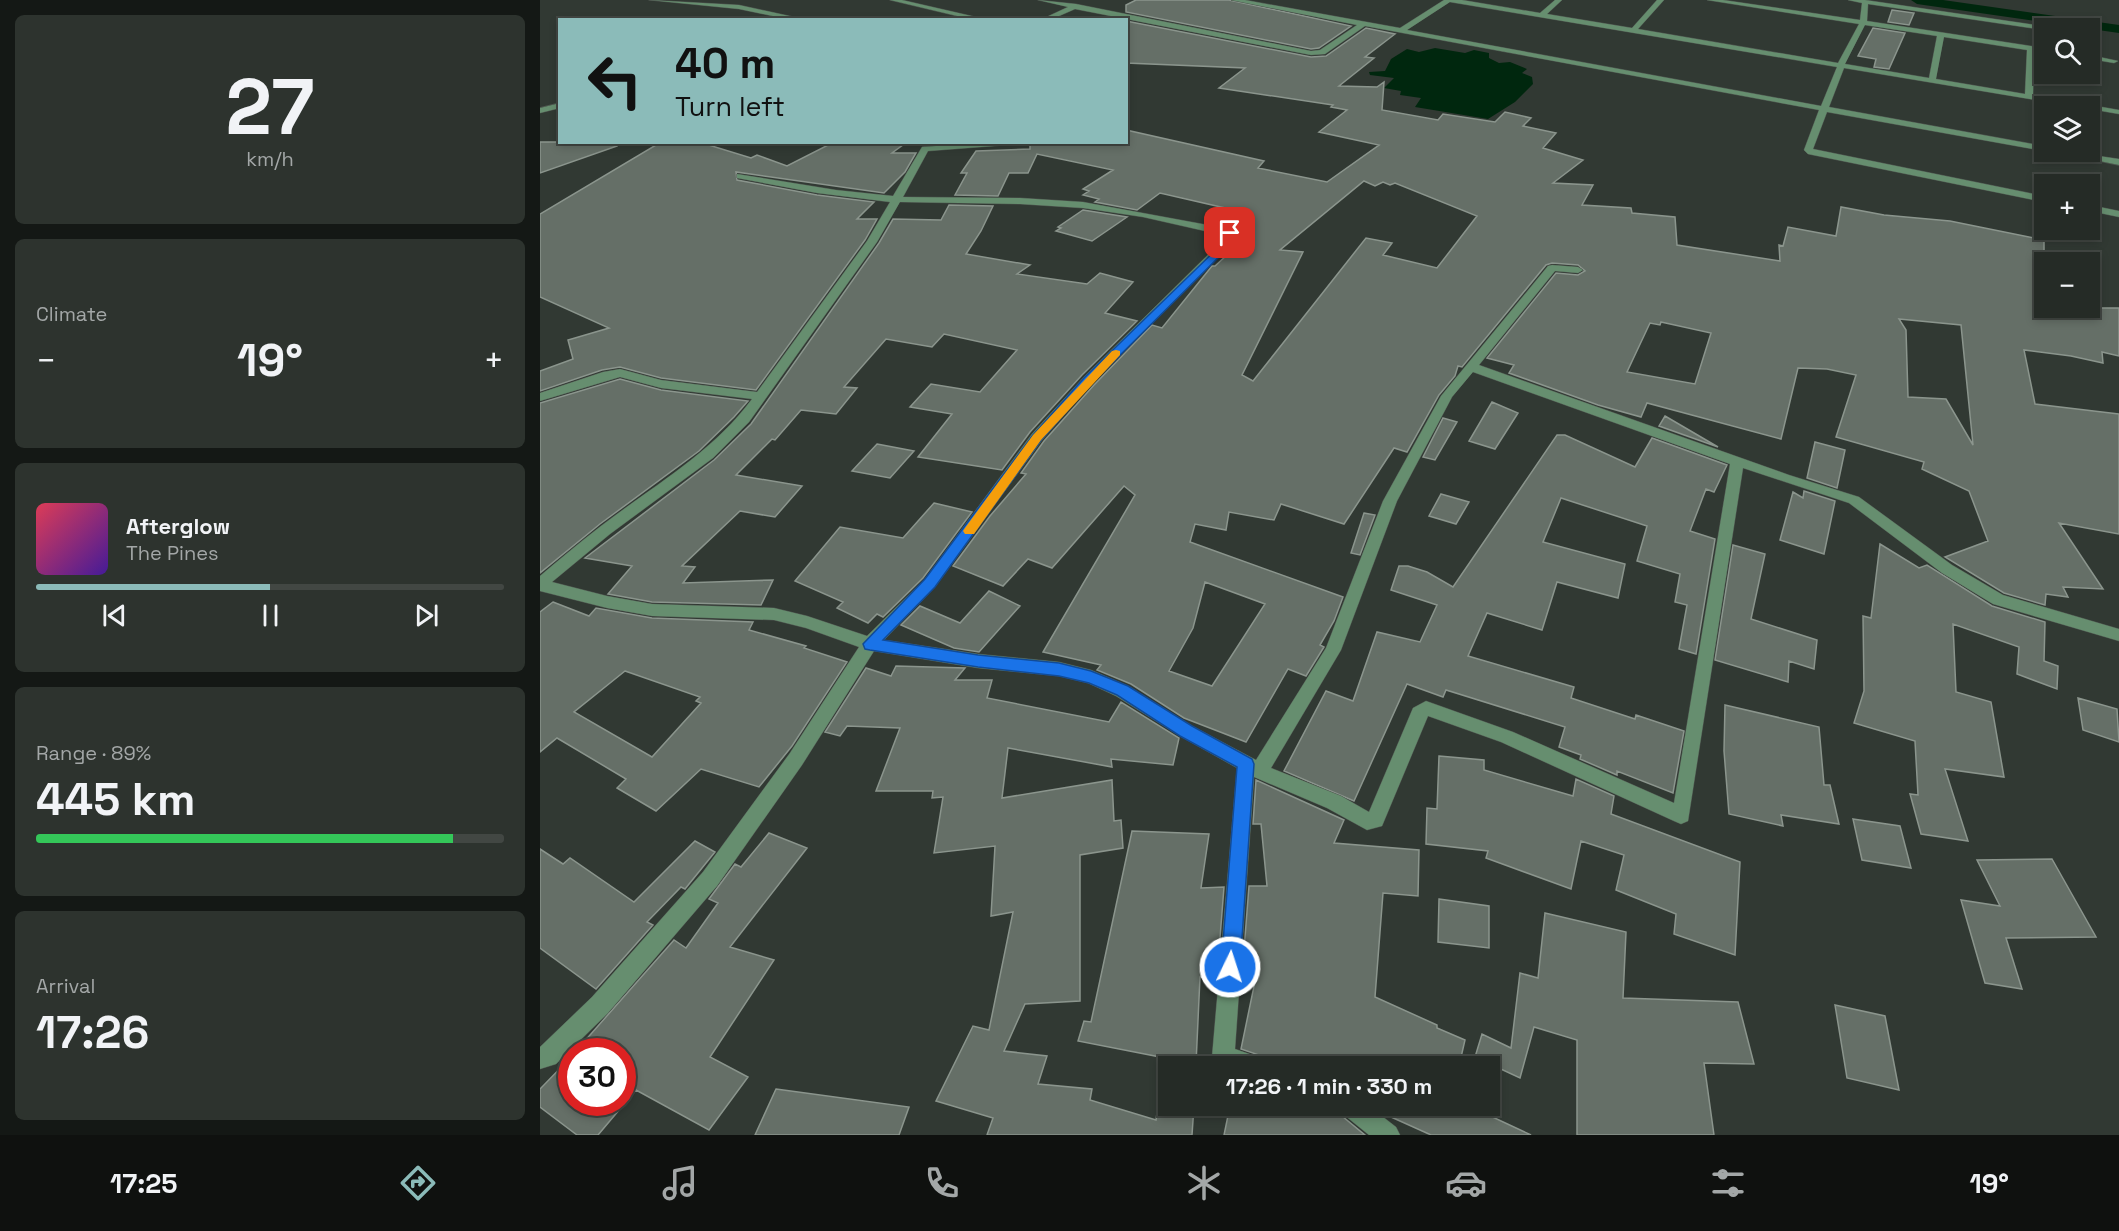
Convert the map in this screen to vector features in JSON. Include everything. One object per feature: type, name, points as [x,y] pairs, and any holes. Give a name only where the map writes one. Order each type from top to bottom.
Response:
[{"type":"street","points":[[652,0],[739,7],[795,18]]},
{"type":"street","points":[[893,0],[977,18]]},
{"type":"street","points":[[1041,0],[1311,53],[1322,52],[1363,24]]},
{"type":"street","points":[[1048,18],[1090,0]]},
{"type":"street","points":[[1234,0],[2034,147]]},
{"type":"street","points":[[1401,31],[1449,0],[2119,112]]},
{"type":"street","points":[[1542,15],[1559,0]]},
{"type":"street","points":[[1633,31],[1660,0]]},
{"type":"street","points":[[1710,0],[2034,48]]},
{"type":"street","points":[[1851,0],[2034,26]]},
{"type":"street","points":[[1865,2],[1863,23],[1841,65],[1807,147],[1811,152],[2034,197]]},
{"type":"street","points":[[1932,80],[1941,34]]},
{"type":"street","points":[[2029,96],[2031,48]]},
{"type":"street","points":[[2100,59],[2114,61]]},
{"type":"street","points":[[540,111],[558,106]]},
{"type":"street","points":[[540,584],[605,530],[708,455],[744,418],[872,242],[925,149],[1009,144]]},
{"type":"street","points":[[2100,159],[2119,162]]},
{"type":"street","points":[[540,1058],[548,1056],[600,1005],[710,879],[796,759],[870,644],[930,583],[1044,429],[1088,380],[1233,235],[1224,231],[1110,207],[1059,202],[895,199],[800,188],[740,176]]},
{"type":"street","points":[[2100,210],[2119,214]]},
{"type":"street","points":[[1223,1056],[1252,767],[1333,650],[1390,501],[1447,396],[1552,268],[1578,270]]},
{"type":"street","points":[[1472,367],[1854,500],[1947,569],[1998,600],[2119,635]]},
{"type":"street","points":[[540,397],[607,375],[620,373],[661,384],[759,396]]},
{"type":"street","points":[[540,584],[607,602],[652,610],[774,614],[807,622],[870,644],[978,661],[1059,669],[1091,677],[1122,690],[1186,731],[1252,767],[1334,802],[1367,821],[1375,820],[1419,713],[1426,708],[1507,736],[1681,815],[1737,461]]},
{"type":"street","points":[[1364,1116],[1389,1135]]},
{"type":"shaded area","points":[[1435,48],[1465,53],[1474,50],[1489,53],[1489,58],[1499,63],[1510,62],[1527,69],[1522,73],[1532,77],[1533,84],[1515,102],[1488,119],[1415,107],[1421,98],[1400,95],[1401,91],[1384,88],[1394,78],[1370,75],[1369,72],[1385,71],[1391,59],[1407,49],[1419,52]]},
{"type":"building","points":[[1136,0],[1229,0],[1351,26],[1319,48],[1311,49],[1126,12],[1126,5]]},
{"type":"building","points":[[1892,10],[1914,13],[1909,25],[1888,22]]},
{"type":"building","points":[[1128,21],[1311,57],[1326,56],[1366,28],[1395,34],[1365,57],[1374,58],[1339,86],[1377,87],[1384,82],[1382,110],[1438,120],[1443,114],[1495,122],[1505,112],[1531,118],[1523,126],[1556,133],[1543,148],[1583,160],[1553,183],[1593,185],[1582,205],[1631,208],[1632,213],[1675,217],[1677,245],[1780,261],[1779,245],[1783,246],[1788,227],[1836,236],[1841,207],[1884,215],[1950,221],[2034,238],[2034,240],[2044,240],[2044,252],[2034,252],[2034,318],[2100,318],[2100,308],[2119,308],[2119,356],[2102,352],[2103,363],[2024,350],[2035,404],[2119,414],[2119,534],[2059,523],[2103,589],[2063,587],[2068,597],[2046,594],[2045,605],[2004,593],[1945,557],[1988,541],[1969,491],[1922,469],[1924,462],[1836,437],[1856,375],[1827,369],[1798,368],[1781,439],[1647,403],[1641,417],[1598,405],[1509,373],[1514,365],[1487,358],[1556,273],[1578,275],[1585,271],[1578,265],[1552,263],[1546,265],[1462,367],[1458,366],[1455,376],[1439,395],[1407,452],[1394,448],[1344,524],[1281,504],[1274,520],[1229,512],[1226,530],[1195,524],[1190,542],[1343,597],[1334,621],[1320,645],[1324,647],[1306,676],[1288,669],[1246,742],[1184,718],[1131,684],[1097,670],[1101,665],[1043,652],[1135,495],[1124,486],[1052,568],[1028,559],[1003,586],[953,566],[990,516],[1026,474],[1021,473],[1044,441],[1152,325],[1162,328],[1212,266],[1215,266],[1252,232],[1247,231],[1253,225],[1216,216],[1225,208],[1160,193],[1137,210],[1095,202],[1099,199],[1083,195],[1089,191],[1083,189],[1113,170],[1037,154],[1028,173],[1009,173],[998,196],[955,195],[967,173],[961,173],[976,151],[1030,149],[1030,145],[1036,144],[1128,144],[1128,130],[1264,161],[1258,168],[1327,182],[1379,145],[1319,132],[1347,110],[1331,107],[1333,105],[1219,88],[1245,68],[1128,63]],"holes":[[[1364,181],[1375,186],[1383,182],[1390,185],[1395,183],[1477,216],[1437,268],[1383,255],[1392,243],[1366,238],[1253,381],[1242,375],[1303,252],[1280,250]],[[1899,319],[1961,325],[1973,445],[1946,399],[1908,397],[1906,330]],[[1661,322],[1711,333],[1695,384],[1627,372],[1650,323],[1660,325]],[[1205,582],[1265,604],[1212,686],[1169,671],[1193,628]]]},
{"type":"building","points":[[1873,28],[1905,33],[1889,69],[1874,67],[1876,59],[1858,56]]},
{"type":"building","points":[[540,142],[616,144],[617,146],[540,173]]},
{"type":"building","points":[[658,144],[706,144],[751,158],[757,155],[787,166],[830,144],[904,144],[892,153],[916,153],[905,172],[884,193],[736,172],[737,180],[817,195],[874,202],[857,219],[877,219],[865,240],[756,390],[661,378],[620,367],[602,370],[540,391],[540,371],[573,359],[568,340],[609,328],[540,297],[540,214]]},
{"type":"building","points":[[949,205],[993,206],[966,254],[1030,265],[1017,274],[1087,284],[1100,273],[1133,282],[1105,313],[1137,321],[1082,375],[1030,432],[1002,470],[918,457],[952,414],[910,407],[931,384],[980,392],[1017,350],[944,334],[932,347],[886,339],[844,387],[857,388],[836,414],[801,410],[775,440],[772,439],[736,475],[802,486],[775,517],[740,511],[682,566],[695,567],[683,583],[773,580],[761,605],[652,602],[608,594],[632,566],[585,558],[714,460],[751,424],[879,243],[893,219],[941,220]]},
{"type":"building","points":[[1083,210],[1127,217],[1092,241],[1056,231],[1061,228],[1058,227]]},
{"type":"building","points":[[620,379],[661,390],[748,401],[699,451],[600,524],[540,573],[540,403]]},
{"type":"building","points":[[1492,402],[1518,413],[1495,449],[1469,441]]},
{"type":"building","points":[[1665,416],[1718,447],[1659,426]]},
{"type":"building","points":[[1443,418],[1457,422],[1435,460],[1423,457]]},
{"type":"building","points":[[1557,435],[1565,435],[1635,467],[1652,438],[1727,465],[1714,492],[1706,489],[1690,531],[1715,539],[1696,654],[1679,649],[1687,605],[1675,602],[1680,574],[1637,561],[1647,526],[1561,498],[1543,542],[1625,564],[1618,598],[1557,582],[1542,630],[1487,613],[1468,656],[1574,687],[1571,698],[1635,719],[1636,715],[1684,731],[1673,793],[1617,771],[1617,775],[1580,759],[1581,755],[1559,747],[1565,727],[1446,690],[1443,697],[1407,684],[1354,801],[1284,771],[1326,691],[1353,701],[1377,632],[1420,642],[1437,605],[1391,590],[1399,566],[1408,566],[1427,572],[1453,587]]},
{"type":"building","points":[[1815,442],[1845,450],[1837,488],[1807,478]]},
{"type":"building","points":[[877,444],[914,451],[890,478],[852,471]]},
{"type":"building","points":[[1804,491],[1835,501],[1824,554],[1780,540],[1793,492],[1803,498]]},
{"type":"building","points":[[1441,494],[1469,502],[1456,524],[1429,516]]},
{"type":"building","points":[[934,503],[972,512],[923,578],[883,617],[877,614],[868,623],[837,608],[843,602],[795,581],[840,527],[903,538]]},
{"type":"building","points":[[1364,513],[1375,515],[1360,555],[1351,553]]},
{"type":"building","points":[[1880,544],[1919,568],[1927,565],[1992,606],[2045,622],[2044,661],[2058,666],[2057,689],[2017,674],[2019,647],[1953,624],[1956,692],[1991,702],[2004,777],[1945,769],[1968,841],[1921,834],[1910,794],[1918,795],[1915,741],[1854,723],[1864,691],[1863,616],[1871,618]]},
{"type":"building","points":[[1733,545],[1765,554],[1751,619],[1817,640],[1814,669],[1789,661],[1788,682],[1715,660]]},
{"type":"building","points":[[989,591],[1020,606],[979,652],[954,648],[901,625],[920,606],[960,623]]},
{"type":"building","points":[[553,602],[589,616],[596,608],[652,618],[753,622],[749,630],[806,646],[804,648],[847,662],[792,746],[759,787],[701,769],[656,811],[617,788],[626,779],[557,738],[540,752],[540,612]],"holes":[[[625,671],[700,697],[696,701],[701,703],[652,757],[574,712]]]},
{"type":"building","points":[[896,666],[965,668],[955,680],[992,680],[987,698],[1109,722],[1121,702],[1179,738],[1173,765],[1111,759],[1112,767],[1008,748],[1002,798],[1112,780],[1114,821],[1121,820],[1123,848],[1080,855],[1080,1001],[1025,1004],[1004,1051],[1047,1056],[1038,1084],[1092,1089],[1090,1100],[1156,1120],[1158,1106],[1158,1116],[1193,1116],[1192,1135],[987,1135],[993,1118],[936,1101],[973,1026],[989,1030],[1013,912],[991,916],[995,846],[934,853],[943,797],[932,798],[933,791],[876,791],[900,728],[847,726],[840,736],[825,732],[866,668],[891,676]]},
{"type":"building","points":[[2078,698],[2117,709],[2119,742],[2083,730]]},
{"type":"building","points":[[1725,705],[1819,727],[1824,785],[1830,785],[1839,824],[1781,815],[1783,826],[1729,814],[1724,751]]},
{"type":"building","points":[[1439,756],[1484,760],[1484,770],[1573,796],[1576,779],[1614,796],[1611,814],[1740,862],[1735,955],[1674,934],[1676,914],[1616,890],[1624,855],[1581,841],[1571,889],[1486,858],[1488,851],[1426,844],[1427,808],[1437,809]]},
{"type":"building","points":[[1256,780],[1344,820],[1334,843],[1419,850],[1418,896],[1383,893],[1375,997],[1465,1040],[1461,1056],[1262,1056],[1241,1049],[1259,962],[1243,963],[1249,886],[1267,886],[1261,824],[1253,824]]},
{"type":"building","points":[[1853,819],[1900,826],[1911,868],[1862,860]]},
{"type":"building","points":[[1132,831],[1209,834],[1201,888],[1224,887],[1218,963],[1215,963],[1213,977],[1200,977],[1196,1056],[1158,1057],[1078,1041],[1084,1021],[1091,1022]]},
{"type":"building","points":[[769,833],[807,848],[730,947],[774,960],[710,1057],[748,1077],[709,1130],[636,1090],[636,1038],[587,1038],[674,940],[686,948],[718,903],[709,899],[735,864],[741,867]]},
{"type":"building","points":[[695,841],[715,852],[685,889],[681,887],[647,922],[653,925],[596,989],[540,948],[540,849],[563,864],[570,858],[634,902]]},
{"type":"building","points":[[2052,859],[2096,937],[2006,938],[2022,989],[1985,983],[1961,900],[2000,906],[1977,860]]},
{"type":"building","points":[[1439,899],[1489,906],[1489,948],[1438,942]]},
{"type":"building","points":[[1545,913],[1626,932],[1623,998],[1738,1002],[1754,1064],[1704,1063],[1714,1135],[1577,1135],[1577,1040],[1534,1027],[1520,1078],[1500,1069],[1500,1056],[1475,1056],[1482,1034],[1511,1048],[1520,973],[1538,978]]},
{"type":"building","points":[[1835,1005],[1885,1016],[1899,1090],[1847,1078]]},
{"type":"building","points":[[558,1070],[558,1116],[614,1116],[598,1135],[577,1135],[540,1107],[540,1089]]},
{"type":"building","points":[[776,1089],[909,1107],[899,1135],[755,1135]]},
{"type":"building","points":[[1228,1116],[1342,1116],[1365,1135],[1224,1135]]},
{"type":"building","points":[[1389,1116],[1490,1116],[1531,1135],[1431,1135]]},
{"type":"waterway","points":[[1917,0],[2119,29]]},
{"type":"slow traffic","points":[[969,531],[1037,437],[1088,380],[1116,353]]},
{"type":"route","points":[[1230,233],[1233,235],[1231,240],[1088,380],[1037,437],[930,583],[870,644],[978,661],[1059,669],[1091,677],[1122,690],[1186,731],[1246,764],[1230,967]]}]
